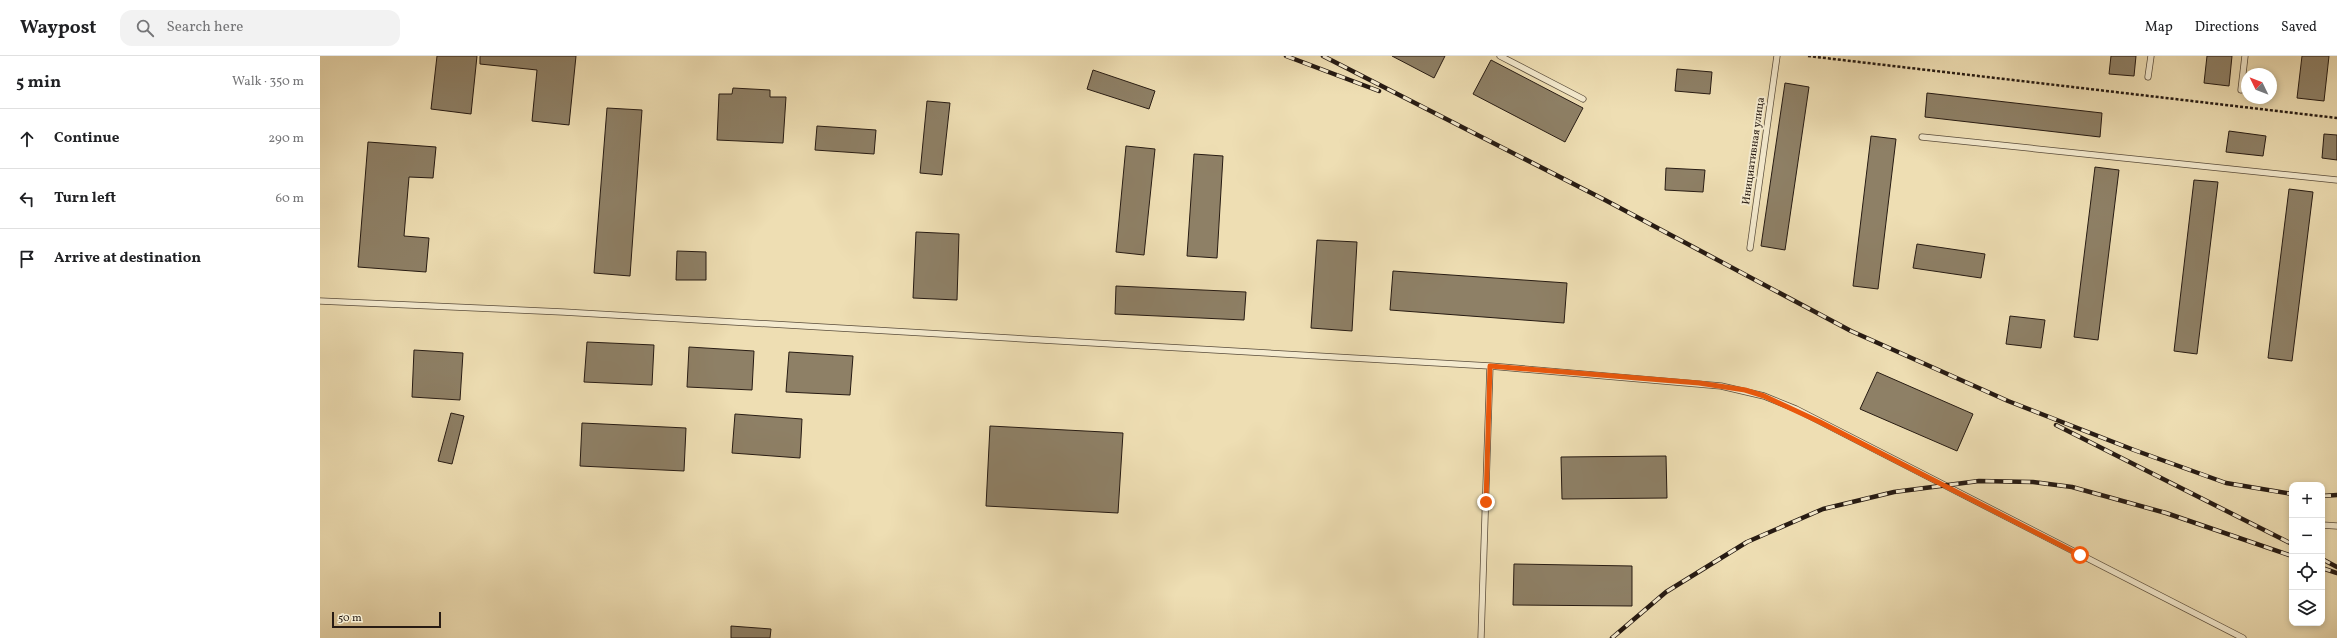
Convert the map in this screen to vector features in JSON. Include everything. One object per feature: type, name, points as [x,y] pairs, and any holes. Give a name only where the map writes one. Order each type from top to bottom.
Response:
[{"type":"lane","points":[[1500,56],[1583,99]]},
{"type":"lane","name":"Инициативная улица","points":[[1750,248],[1777,56]]},
{"type":"lane","points":[[2148,77],[2150,56]]},
{"type":"lane","points":[[2244,68],[2245,56]]},
{"type":"lane","points":[[1922,138],[2337,180]]},
{"type":"lane","points":[[320,301],[563,312],[1490,366],[1699,383],[1745,390],[1764,396],[1838,430],[2244,638]]},
{"type":"lane","points":[[1481,638],[1490,366]]},
{"type":"lane","points":[[2325,525],[2337,526]]},
{"type":"path","points":[[1808,56],[2337,118]]},
{"type":"building","points":[[437,56],[477,56],[471,114],[431,109]]},
{"type":"building","points":[[480,56],[576,56],[569,125],[532,121],[537,70],[480,64]]},
{"type":"building","points":[[1392,56],[1445,56],[1434,78]]},
{"type":"building","points":[[2111,56],[2136,56],[2134,76],[2109,74]]},
{"type":"building","points":[[2207,56],[2232,56],[2229,86],[2204,83]]},
{"type":"building","points":[[2302,56],[2329,56],[2324,101],[2297,98]]},
{"type":"building","points":[[1491,60],[1583,108],[1565,142],[1473,94]]},
{"type":"building","points":[[1677,69],[1712,72],[1710,94],[1675,91]]},
{"type":"building","points":[[1093,70],[1155,91],[1149,109],[1087,89]]},
{"type":"building","points":[[1785,83],[1809,87],[1785,250],[1761,246]]},
{"type":"building","points":[[733,88],[770,90],[770,97],[786,97],[783,143],[717,140],[719,94],[732,94]]},
{"type":"building","points":[[1927,93],[2102,113],[2100,137],[1925,117]]},
{"type":"building","points":[[927,101],[950,103],[942,175],[920,173]]},
{"type":"building","points":[[607,108],[642,110],[630,276],[594,273]]},
{"type":"building","points":[[817,126],[876,130],[874,154],[815,150]]},
{"type":"building","points":[[2229,131],[2266,136],[2263,156],[2226,152]]},
{"type":"building","points":[[2324,134],[2337,135],[2337,160],[2322,158]]},
{"type":"building","points":[[1871,136],[1896,139],[1878,289],[1853,286]]},
{"type":"building","points":[[368,142],[436,147],[433,178],[409,177],[404,236],[429,238],[426,272],[358,267]]},
{"type":"building","points":[[1126,146],[1155,149],[1144,255],[1116,252]]},
{"type":"building","points":[[1194,154],[1223,156],[1217,258],[1187,256]]},
{"type":"building","points":[[2095,167],[2119,170],[2098,340],[2074,337]]},
{"type":"building","points":[[1666,168],[1705,170],[1703,192],[1665,190]]},
{"type":"building","points":[[2194,180],[2218,182],[2197,354],[2174,351]]},
{"type":"building","points":[[2289,189],[2313,192],[2292,361],[2268,358]]},
{"type":"building","points":[[916,232],[959,234],[957,300],[913,298]]},
{"type":"building","points":[[1317,240],[1357,242],[1352,331],[1311,328]]},
{"type":"building","points":[[1917,244],[1985,254],[1981,278],[1913,268]]},
{"type":"building","points":[[677,251],[706,252],[706,280],[676,280]]},
{"type":"building","points":[[1393,271],[1567,283],[1564,323],[1390,310]]},
{"type":"building","points":[[1116,286],[1246,292],[1244,320],[1115,314]]},
{"type":"building","points":[[2010,316],[2045,320],[2041,348],[2006,344]]},
{"type":"building","points":[[587,342],[654,345],[652,385],[584,382]]},
{"type":"building","points":[[689,347],[754,351],[752,390],[687,387]]},
{"type":"building","points":[[414,350],[463,353],[460,400],[412,397]]},
{"type":"building","points":[[789,352],[853,356],[850,395],[786,392]]},
{"type":"building","points":[[1877,372],[1973,414],[1957,451],[1860,409]]},
{"type":"building","points":[[451,413],[464,416],[452,464],[438,461]]},
{"type":"building","points":[[735,414],[802,419],[800,458],[732,453]]},
{"type":"building","points":[[582,423],[686,428],[684,471],[580,466]]},
{"type":"building","points":[[990,426],[1123,433],[1118,513],[986,506]]},
{"type":"building","points":[[1666,456],[1667,498],[1562,499],[1561,457]]},
{"type":"building","points":[[1514,564],[1632,566],[1632,606],[1513,605]]},
{"type":"building","points":[[731,626],[771,629],[770,638],[731,638]]},
{"type":"railway","points":[[1286,56],[1379,91]]},
{"type":"railway","points":[[1323,56],[1605,200],[1851,331],[2008,401],[2134,450],[2226,483],[2289,494]]},
{"type":"railway","points":[[2056,425],[2289,542]]},
{"type":"railway","points":[[1612,638],[1666,592],[1747,542],[1823,509],[1894,492],[1979,481],[2033,482],[2072,487],[2166,513],[2289,555]]},
{"type":"railway","points":[[2325,496],[2337,495]]},
{"type":"railway","points":[[2325,561],[2337,567]]},
{"type":"railway","points":[[2325,569],[2337,573]]},
{"type":"route","points":[[1486,502],[1490,366],[1699,383],[1745,390],[1796,409],[1943,486],[2080,555]]}]
